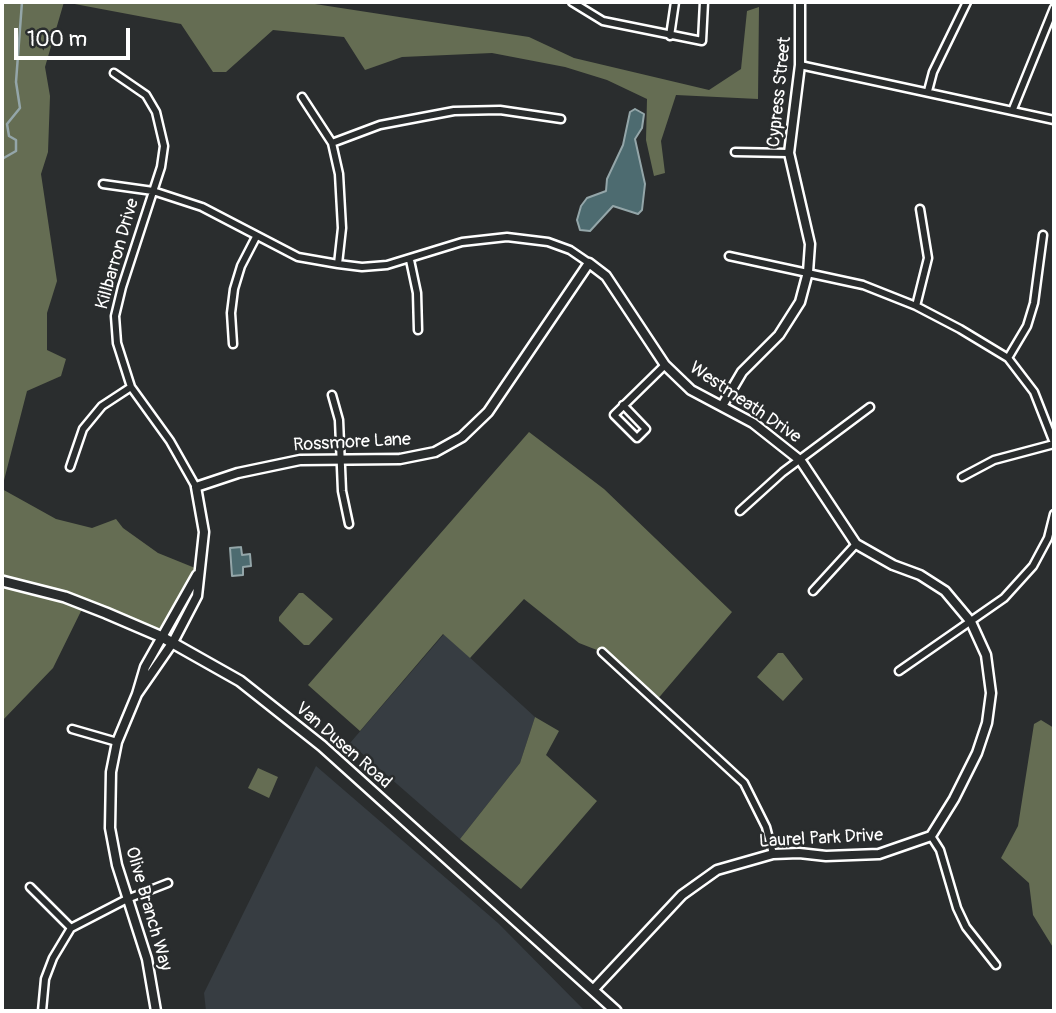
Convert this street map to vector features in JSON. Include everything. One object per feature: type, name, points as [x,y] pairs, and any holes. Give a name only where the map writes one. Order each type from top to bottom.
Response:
[{"type":"main road","name":"Van Dusen Road","points":[[2,581],[65,597],[162,637],[240,681],[290,719],[616,1011]]},
{"type":"street","points":[[572,2],[603,21],[702,41],[704,2]]},
{"type":"street","points":[[670,36],[675,2]]},
{"type":"street","name":"Cypress Street","points":[[722,406],[742,372],[779,335],[800,302],[808,272],[810,244],[789,153],[800,65],[800,2]]},
{"type":"street","points":[[928,91],[933,72],[966,4],[957,3]]},
{"type":"street","points":[[1013,109],[1054,8]]},
{"type":"street","points":[[800,65],[1054,120]]},
{"type":"street","name":"Killbarron Drive","points":[[114,73],[146,95],[162,130],[164,146],[153,191],[121,286],[115,316],[117,343],[131,387],[170,441],[195,487],[204,532],[197,596],[173,642]]},
{"type":"street","points":[[302,97],[331,142],[342,201],[338,264]]},
{"type":"street","points":[[331,142],[380,125],[454,111],[500,110],[561,119]]},
{"type":"street","points":[[735,152],[789,153]]},
{"type":"street","name":"Westmeath Drive","points":[[103,184],[153,191],[202,207],[298,257],[362,267],[410,260],[463,242],[507,237],[548,242],[570,250],[606,276],[666,365],[691,390],[781,443],[801,461],[856,544],[893,565],[920,575],[945,591],[971,622],[986,655],[991,693],[987,723],[954,799],[931,836]]},
{"type":"street","points":[[916,306],[928,258],[920,209]]},
{"type":"street","points":[[1008,358],[1027,326],[1034,303],[1043,235]]},
{"type":"street","points":[[233,344],[231,313],[234,289],[241,266],[256,237]]},
{"type":"street","points":[[729,256],[863,285],[916,306],[1008,358],[1034,392],[1054,444],[994,460],[962,477]]},
{"type":"street","points":[[410,260],[417,293],[418,330]]},
{"type":"street","name":"Rossmore Lane","points":[[195,487],[238,472],[300,460],[400,459],[435,452],[462,438],[488,412],[589,263]]},
{"type":"street","points":[[623,405],[646,429],[637,438],[614,415],[623,405],[666,365]]},
{"type":"street","points":[[71,467],[83,429],[102,407],[131,387]]},
{"type":"street","points":[[332,396],[339,420],[342,491],[349,524]]},
{"type":"street","points":[[740,511],[783,472],[870,407]]},
{"type":"street","points":[[899,671],[1004,598],[1033,566],[1048,538],[1054,514]]},
{"type":"street","points":[[813,591],[856,544]]},
{"type":"street","name":"Killbarron Drive","points":[[162,637],[200,570]]},
{"type":"street","name":"Olive Branch Way","points":[[156,1011],[147,959],[127,899],[110,828],[111,772],[117,742],[145,667],[162,637]]},
{"type":"street","name":"Olive Branch Way","points":[[137,694],[173,642]]},
{"type":"street","points":[[602,652],[744,783],[766,827],[773,854]]},
{"type":"street","points":[[72,729],[117,742]]},
{"type":"street","points":[[931,836],[940,850],[957,908],[966,927],[996,965]]},
{"type":"street","name":"Laurel Park Drive","points":[[593,989],[692,886],[736,862],[773,854],[879,854],[931,836]]},
{"type":"street","points":[[42,1011],[45,979],[53,958],[71,928],[127,899],[168,883]]},
{"type":"street","points":[[30,887],[71,928]]},
{"type":"shaded area","points":[[444,634],[535,717],[520,763],[460,839],[350,743]]},
{"type":"shaded area","points":[[316,766],[498,923],[585,1011],[206,1011],[204,993]]},
{"type":"green space","points":[[2,2],[64,2],[45,67],[50,96],[48,152],[41,174],[57,281],[47,313],[47,350],[66,359],[61,376],[27,391],[2,488]]},
{"type":"green space","points":[[64,2],[302,2],[529,37],[574,58],[709,90],[741,69],[747,11],[759,7],[758,99],[676,95],[661,141],[665,173],[654,176],[646,140],[647,99],[607,80],[565,67],[492,53],[402,57],[365,70],[344,37],[273,30],[226,72],[213,72],[181,24]]},
{"type":"green space","points":[[529,432],[604,489],[732,612],[656,701],[602,652],[579,643],[524,599],[470,658],[443,634],[360,731],[308,685]]},
{"type":"green space","points":[[2,489],[56,519],[92,528],[116,519],[123,528],[158,553],[200,570],[162,637],[84,605],[53,668],[2,721]]},
{"type":"green space","points":[[299,593],[303,593],[333,619],[309,645],[304,645],[279,621],[279,617]]},
{"type":"green space","points":[[778,653],[783,653],[803,679],[783,701],[757,677]]},
{"type":"green space","points":[[535,717],[559,731],[546,755],[597,801],[521,889],[460,839],[520,763]]},
{"type":"green space","points":[[1041,720],[1054,728],[1054,949],[1033,915],[1029,883],[1001,858],[1018,826],[1034,724]]},
{"type":"green space","points":[[258,768],[278,777],[269,798],[248,788]]},
{"type":"water","points":[[635,109],[644,114],[642,128],[635,139],[645,184],[642,210],[638,214],[613,206],[590,231],[580,230],[577,220],[581,206],[587,198],[606,191],[607,179],[623,145],[630,112]]},
{"type":"water","points":[[241,547],[242,555],[250,554],[251,566],[243,567],[243,575],[232,576],[230,548]]},
{"type":"waterway","points":[[2,159],[16,151],[16,140],[9,136],[7,124],[20,108],[16,82],[22,2]]}]
